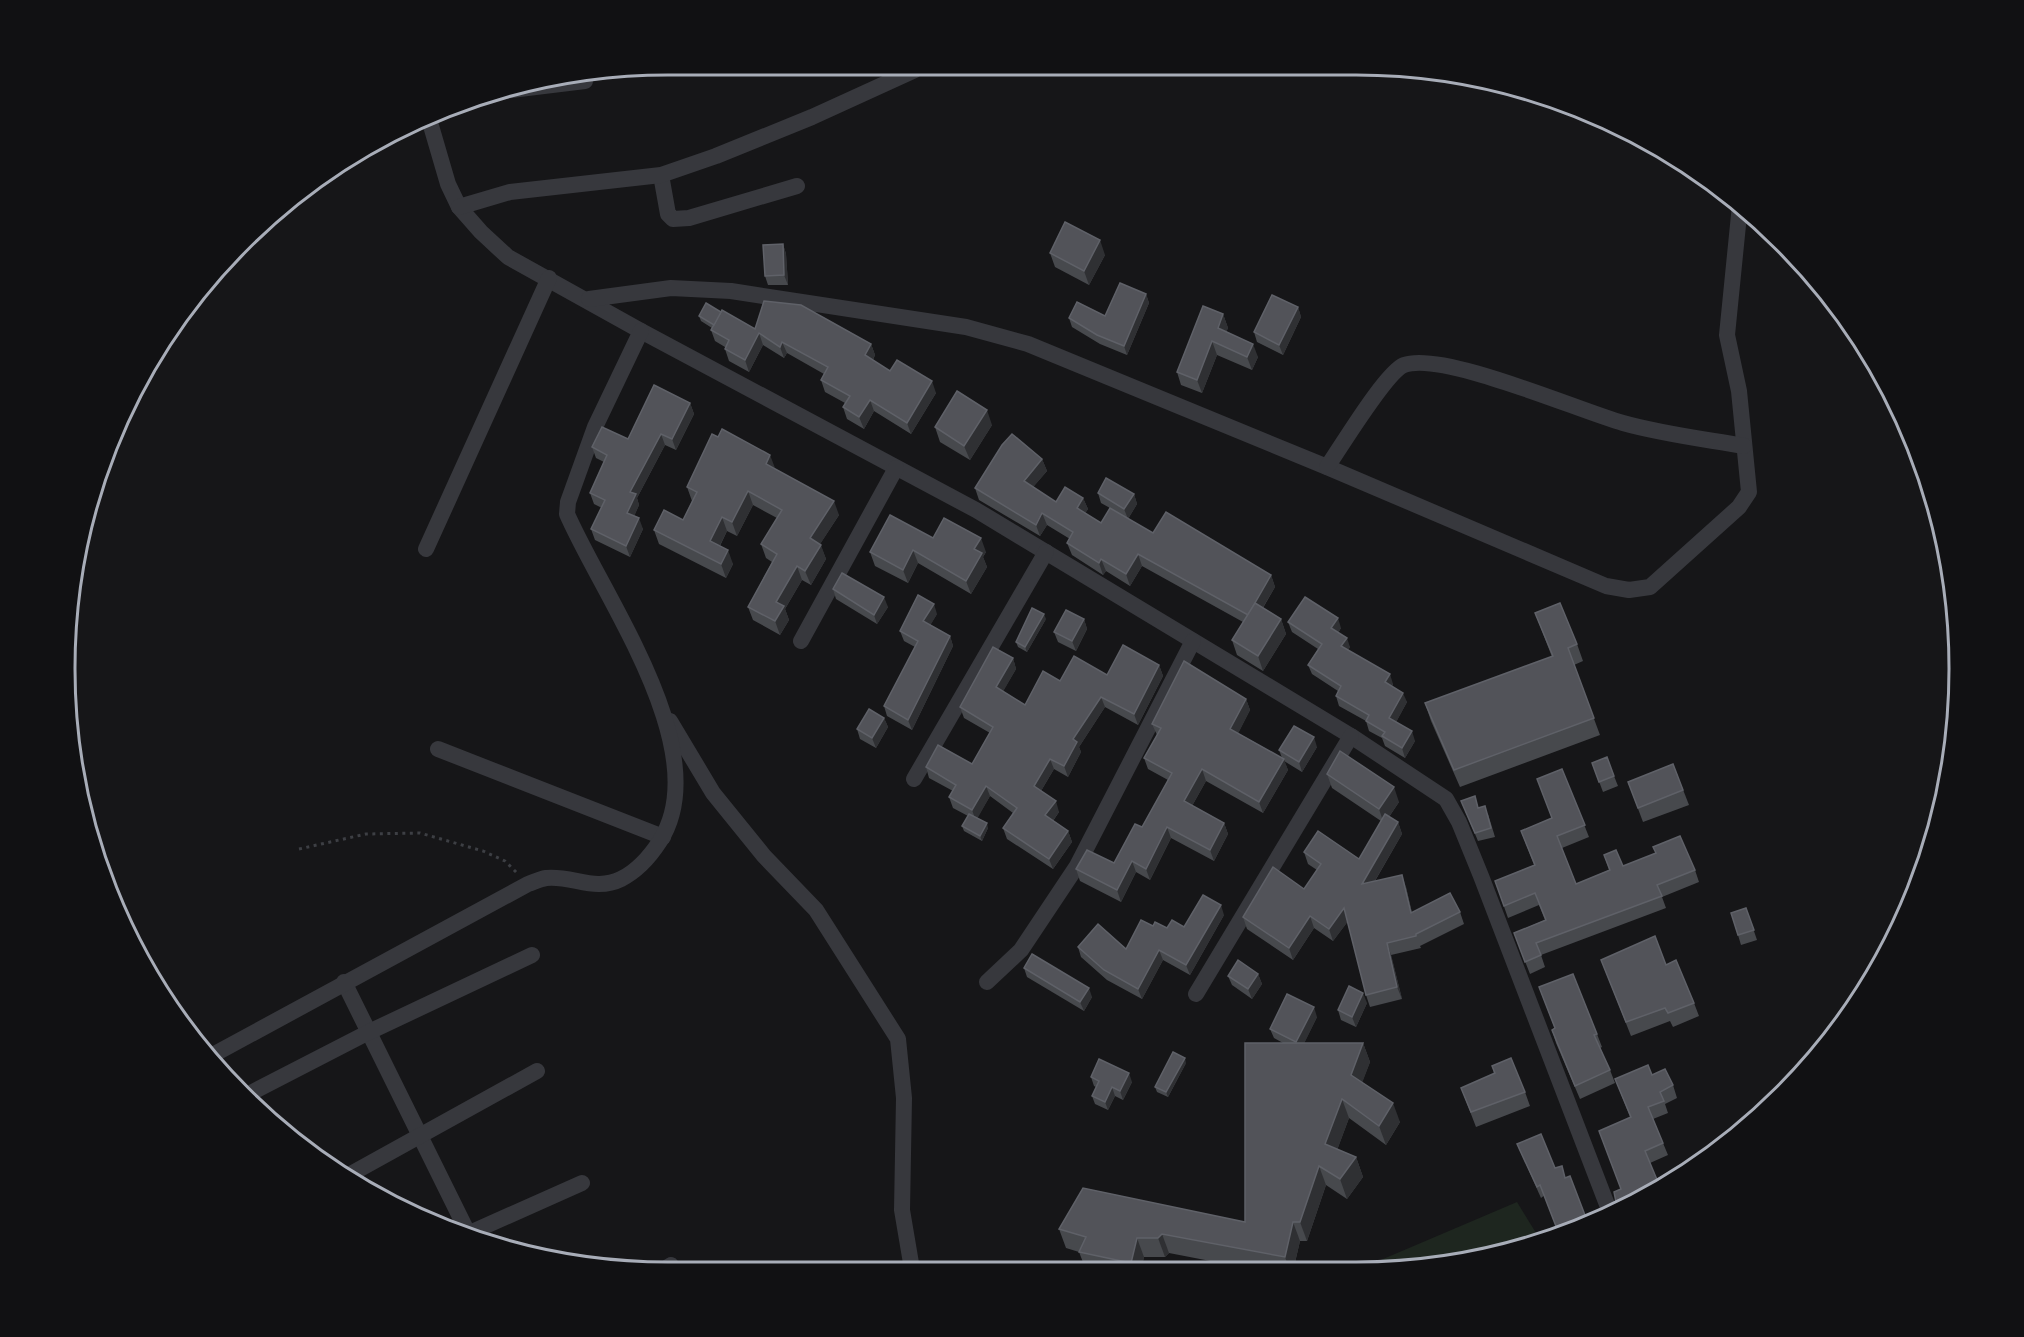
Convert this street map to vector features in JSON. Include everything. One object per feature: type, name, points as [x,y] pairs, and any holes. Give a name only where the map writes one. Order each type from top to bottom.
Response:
[{"type":"street","points":[[459,207],[510,192],[661,175],[716,156],[812,117],[904,75]]},
{"type":"street","points":[[431,125],[448,184],[459,207],[480,232],[508,256],[589,299],[641,332],[976,510],[1351,736],[1446,799],[1459,822],[1607,1206]]},
{"type":"street","points":[[661,175],[668,214],[673,219],[688,218],[798,186]]},
{"type":"street","points":[[589,299],[671,288],[731,291],[966,327],[1028,344],[1327,467],[1606,586],[1629,590],[1650,587],[1667,574],[1739,507],[1749,492],[1739,391],[1727,336],[1739,216]]},
{"type":"street","points":[[426,549],[549,278]]},
{"type":"street","points":[[216,1053],[528,884],[546,878],[594,885],[621,879],[641,865],[671,824],[677,788],[671,745],[656,697],[636,645],[567,514],[568,502],[595,427],[641,332]]},
{"type":"street","points":[[1327,467],[1385,382],[1402,366],[1424,362],[1485,376],[1624,423],[1744,446]]},
{"type":"street","points":[[801,641],[896,468]]},
{"type":"street","points":[[914,779],[1046,552]]},
{"type":"street","points":[[987,982],[1021,950],[1077,866],[1193,641]]},
{"type":"street","points":[[656,697],[713,793],[764,856],[816,910],[898,1040],[904,1098],[902,1210],[911,1262]]},
{"type":"street","points":[[1196,994],[1351,736]]},
{"type":"street","points":[[438,749],[663,837]]},
{"type":"street","points":[[253,1092],[369,1032],[532,955]]},
{"type":"street","points":[[344,982],[463,1225]]},
{"type":"street","points":[[356,1172],[537,1071]]},
{"type":"street","points":[[478,1231],[582,1183]]},
{"type":"path","points":[[299,849],[366,834],[420,833],[483,851],[505,861],[528,884]]},
{"type":"shaded area","points":[[1517,1202],[1537,1234],[1471,1251],[1377,1261]]},
{"type":"building","points":[[1065,222],[1100,240],[1084,271],[1050,253]]},
{"type":"building","points":[[783,244],[784,275],[765,276],[763,245]]},
{"type":"building","points":[[1120,283],[1146,294],[1124,346],[1097,335],[1069,318],[1077,302],[1105,316]]},
{"type":"building","points":[[1272,295],[1298,307],[1279,345],[1254,332]]},
{"type":"building","points":[[764,301],[801,305],[871,344],[865,355],[890,371],[897,360],[932,381],[907,423],[870,400],[859,417],[843,407],[850,396],[821,380],[828,367],[782,342],[780,347],[759,333],[745,360],[725,349],[729,340],[711,330],[722,310],[755,329]]},
{"type":"building","points":[[706,303],[721,312],[714,325],[699,316]]},
{"type":"building","points":[[1203,306],[1223,314],[1218,328],[1253,344],[1247,357],[1212,341],[1197,380],[1177,372]]},
{"type":"building","points":[[654,385],[690,403],[672,439],[661,434],[630,492],[636,494],[627,513],[639,518],[626,546],[591,529],[605,500],[590,493],[607,455],[592,447],[602,427],[628,439]]},
{"type":"building","points":[[957,391],[987,410],[964,446],[935,427]]},
{"type":"building","points":[[722,429],[770,455],[766,464],[834,501],[810,538],[821,545],[805,571],[797,566],[776,602],[784,606],[775,621],[748,607],[777,554],[761,544],[782,510],[748,491],[732,522],[722,517],[710,541],[728,550],[721,564],[654,530],[664,510],[683,520],[697,492],[687,487],[712,434],[718,437]]},
{"type":"building","points":[[1012,434],[1042,459],[1024,481],[1056,502],[1065,487],[1083,498],[1077,508],[1101,523],[1110,508],[1153,533],[1166,512],[1271,575],[1248,615],[1138,554],[1126,574],[1101,559],[1099,563],[1067,543],[1073,532],[1042,513],[1036,525],[975,488],[1002,445]]},
{"type":"building","points":[[1106,478],[1134,494],[1124,509],[1098,493]]},
{"type":"building","points":[[890,515],[933,538],[944,518],[981,538],[974,549],[982,553],[966,581],[913,550],[903,570],[870,552]]},
{"type":"building","points":[[842,573],[884,597],[874,615],[833,589]]},
{"type":"building","points":[[918,595],[934,604],[923,621],[950,636],[908,720],[884,706],[918,641],[900,631]]},
{"type":"building","points":[[1305,597],[1338,618],[1331,628],[1347,638],[1341,646],[1390,674],[1385,682],[1403,693],[1389,718],[1412,731],[1402,748],[1382,736],[1385,732],[1366,721],[1369,715],[1336,696],[1341,686],[1308,665],[1322,644],[1288,622]]},
{"type":"building","points":[[1255,603],[1281,619],[1258,656],[1232,640]]},
{"type":"building","points":[[1560,603],[1577,644],[1568,648],[1594,718],[1454,770],[1425,703],[1553,656],[1535,613]]},
{"type":"building","points":[[1032,608],[1044,614],[1025,647],[1016,642]]},
{"type":"building","points":[[1066,610],[1084,619],[1072,641],[1054,632]]},
{"type":"building","points":[[1123,645],[1159,665],[1134,714],[1101,697],[1073,739],[1077,742],[1064,766],[1050,759],[1034,786],[1056,801],[1045,815],[1068,831],[1049,859],[1003,828],[1017,808],[986,786],[972,810],[949,797],[956,785],[926,767],[938,745],[972,764],[993,727],[960,707],[993,647],[1013,658],[996,687],[1025,705],[1043,671],[1060,681],[1074,656],[1107,675]]},
{"type":"building","points":[[1184,661],[1246,699],[1230,729],[1284,759],[1259,802],[1202,769],[1184,801],[1224,823],[1210,850],[1167,827],[1146,869],[1132,861],[1117,890],[1076,869],[1087,850],[1114,863],[1135,824],[1142,827],[1172,773],[1144,758],[1161,728],[1152,724]]},
{"type":"building","points":[[869,709],[884,718],[872,738],[857,729]]},
{"type":"building","points":[[1294,726],[1314,737],[1299,762],[1279,750]]},
{"type":"building","points":[[1340,751],[1394,787],[1379,809],[1327,774]]},
{"type":"building","points":[[1607,757],[1614,776],[1599,782],[1592,763]]},
{"type":"building","points":[[1673,764],[1683,790],[1638,808],[1628,782]]},
{"type":"building","points":[[1562,769],[1585,825],[1557,836],[1576,884],[1610,870],[1604,855],[1616,850],[1623,866],[1656,853],[1653,847],[1680,836],[1695,870],[1657,885],[1662,896],[1536,943],[1541,955],[1525,962],[1514,933],[1546,920],[1535,893],[1504,906],[1495,881],[1535,865],[1521,831],[1552,818],[1537,779]]},
{"type":"building","points":[[1475,796],[1478,808],[1485,806],[1491,828],[1475,833],[1461,801]]},
{"type":"building","points":[[969,814],[987,823],[980,836],[962,826]]},
{"type":"building","points":[[1385,814],[1398,822],[1362,884],[1402,875],[1411,913],[1450,893],[1460,912],[1416,936],[1387,943],[1397,987],[1366,995],[1344,908],[1329,929],[1310,916],[1289,948],[1243,917],[1273,867],[1304,889],[1321,864],[1304,852],[1318,831],[1359,859]]},
{"type":"building","points":[[1203,895],[1221,905],[1186,965],[1159,950],[1138,989],[1104,970],[1078,947],[1098,924],[1126,949],[1141,920],[1153,926],[1155,922],[1167,928],[1172,920],[1184,927]]},
{"type":"building","points":[[1746,908],[1754,930],[1738,935],[1731,913]]},
{"type":"building","points":[[1655,936],[1666,965],[1676,960],[1694,1003],[1668,1013],[1665,1008],[1626,1022],[1601,960]]},
{"type":"building","points":[[1032,954],[1089,988],[1080,1002],[1024,968]]},
{"type":"building","points":[[1238,960],[1258,974],[1248,989],[1228,976]]},
{"type":"building","points":[[1573,974],[1597,1034],[1594,1035],[1610,1070],[1575,1086],[1552,1030],[1555,1028],[1539,987]]},
{"type":"building","points":[[1349,986],[1363,993],[1352,1017],[1338,1010]]},
{"type":"building","points":[[1287,994],[1314,1007],[1296,1042],[1270,1029]]},
{"type":"building","points":[[1245,1043],[1363,1043],[1351,1075],[1393,1103],[1379,1126],[1342,1099],[1325,1144],[1356,1157],[1340,1179],[1319,1166],[1300,1222],[1293,1222],[1285,1257],[1162,1234],[1158,1238],[1137,1238],[1131,1262],[1126,1262],[1079,1252],[1086,1237],[1059,1229],[1083,1188],[1245,1222]]},
{"type":"building","points":[[1173,1052],[1185,1058],[1166,1092],[1155,1087]]},
{"type":"building","points":[[1511,1058],[1525,1092],[1471,1112],[1461,1088],[1495,1073],[1492,1066]]},
{"type":"building","points":[[1099,1059],[1129,1073],[1120,1091],[1112,1087],[1105,1102],[1092,1096],[1099,1081],[1091,1077]]},
{"type":"building","points":[[1648,1065],[1652,1075],[1665,1069],[1673,1085],[1660,1092],[1664,1101],[1648,1107],[1663,1143],[1645,1151],[1657,1179],[1616,1202],[1614,1192],[1621,1189],[1599,1131],[1631,1117],[1615,1079]]},
{"type":"building","points":[[1541,1134],[1555,1168],[1562,1166],[1565,1178],[1570,1176],[1585,1216],[1556,1227],[1540,1185],[1537,1187],[1517,1144]]}]
